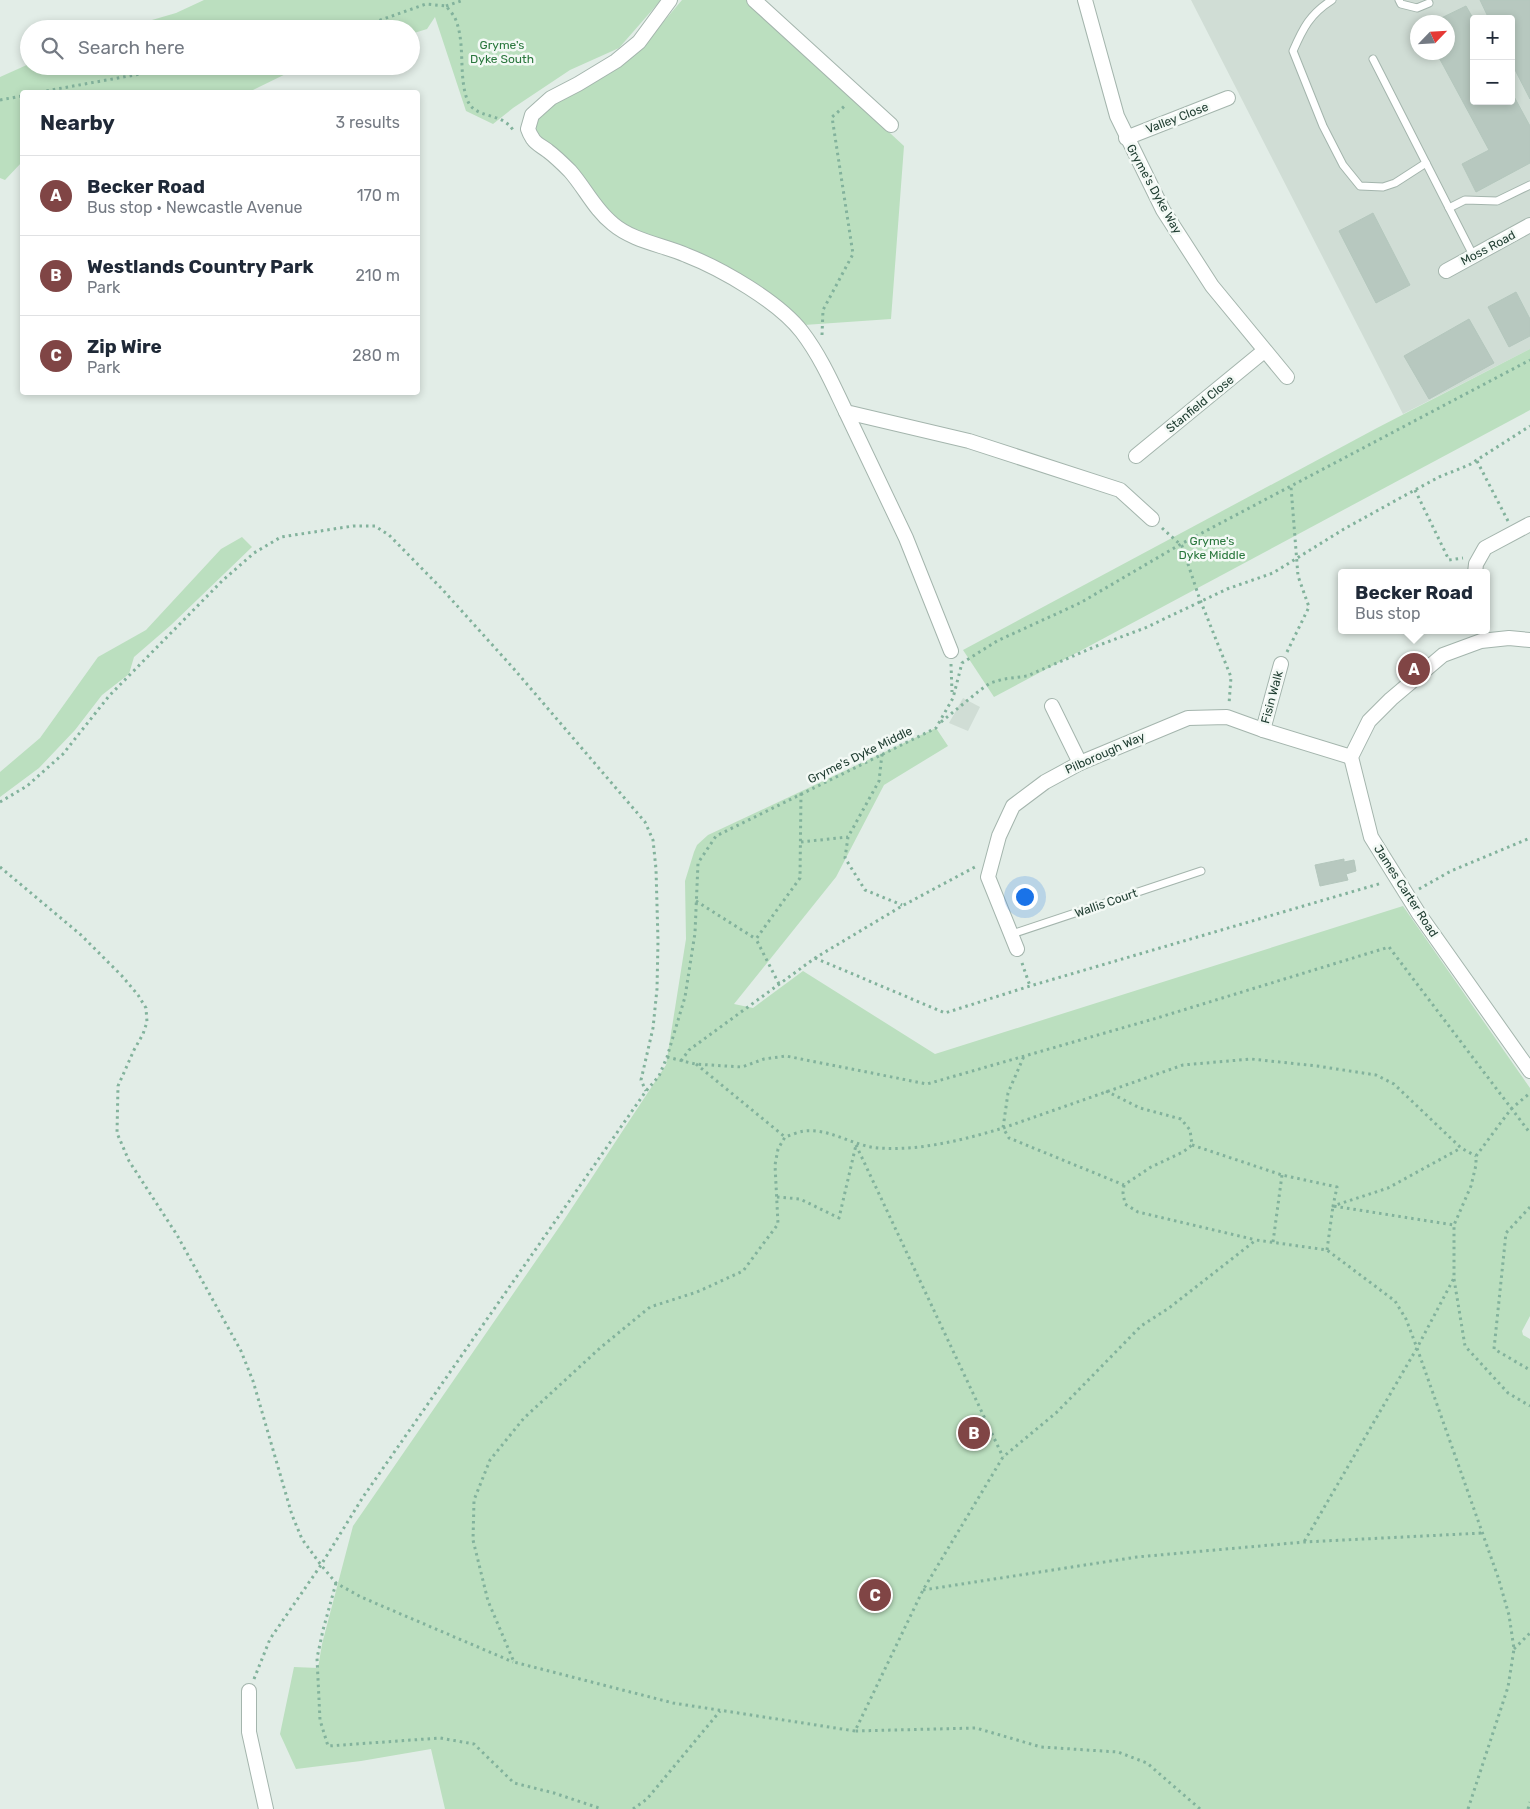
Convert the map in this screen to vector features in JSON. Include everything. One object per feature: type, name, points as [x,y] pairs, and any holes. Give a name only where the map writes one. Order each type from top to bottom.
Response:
[{"type":"street","points":[[670,0],[639,42],[616,61],[550,98],[532,115],[528,129],[533,139],[555,156],[570,171],[598,208],[614,225],[636,237],[688,255],[753,290],[781,311],[801,330],[821,361],[906,538],[951,651]]},
{"type":"street","points":[[754,0],[892,125]]},
{"type":"street","name":"Gryme's Dyke Way","points":[[1085,0],[1116,116],[1163,210],[1212,286],[1287,377]]},
{"type":"street","name":"Valley Close","points":[[1126,138],[1228,98]]},
{"type":"street","name":"Moss Road","points":[[1446,271],[1530,225]]},
{"type":"street","name":"Stanfield Close","points":[[1136,456],[1264,351]]},
{"type":"street","points":[[846,412],[969,441],[1120,490],[1152,518]]},
{"type":"street","points":[[1475,569],[1476,564],[1485,548],[1530,524]]},
{"type":"street","points":[[1351,757],[1368,721],[1443,655],[1480,636],[1530,640]]},
{"type":"street","name":"Fisin Walk","points":[[1263,730],[1281,664]]},
{"type":"street","points":[[1052,706],[1080,763]]},
{"type":"street","name":"Pilborough Way","points":[[1017,949],[988,877],[999,836],[1013,806],[1045,782],[1080,763],[1188,718],[1228,717],[1263,730],[1351,757]]},
{"type":"street","name":"James Carter Road","points":[[1351,757],[1372,837],[1419,914],[1530,1072]]},
{"type":"street","points":[[249,1691],[249,1732],[266,1809]]},
{"type":"lane","points":[[1332,0],[1323,6],[1304,26],[1293,51],[1323,126],[1343,165],[1360,186],[1383,187],[1395,183],[1426,162]]},
{"type":"lane","points":[[1399,0],[1401,4],[1417,8],[1429,3]]},
{"type":"lane","points":[[1373,59],[1473,255]]},
{"type":"lane","points":[[1449,208],[1465,200],[1497,201],[1530,185]]},
{"type":"lane","name":"Wallis Court","points":[[1012,934],[1201,871]]},
{"type":"path","points":[[381,20],[426,4],[446,6],[464,0]]},
{"type":"path","points":[[446,6],[454,16],[458,26],[463,81],[467,101],[482,114],[499,118],[509,123],[516,134],[525,142],[533,139]]},
{"type":"path","points":[[53,90],[136,75]]},
{"type":"path","points":[[821,361],[823,310],[853,254],[832,117],[857,94]]},
{"type":"path","points":[[0,100],[20,96]]},
{"type":"path","name":"Gryme's Dyke Middle","points":[[696,901],[698,862],[716,836],[802,792],[936,728],[952,698],[962,664],[996,641],[1080,603],[1181,544],[1530,360]]},
{"type":"path","points":[[939,723],[990,683],[1027,676],[1094,646],[1145,628],[1227,589],[1273,573],[1344,528],[1439,477],[1469,465],[1530,426]]},
{"type":"path","points":[[1477,460],[1514,533]]},
{"type":"path","points":[[1281,664],[1308,607],[1298,576],[1291,487]]},
{"type":"path","points":[[1415,490],[1450,560],[1481,556]]},
{"type":"path","points":[[1152,518],[1181,544],[1200,602],[1231,677],[1228,717]]},
{"type":"path","points":[[0,802],[27,786],[62,754],[109,696],[222,581],[254,553],[281,537],[352,526],[375,526],[389,535],[442,589],[514,669],[645,822],[653,840],[656,869],[658,941],[657,989],[653,1028],[641,1080],[646,1091]]},
{"type":"path","points":[[951,651],[952,698]]},
{"type":"path","points":[[882,754],[879,781],[848,837],[845,858],[865,890],[902,906]]},
{"type":"path","points":[[756,939],[800,878],[802,792]]},
{"type":"path","points":[[801,842],[848,837]]},
{"type":"path","points":[[1408,896],[1451,871],[1530,838]]},
{"type":"path","points":[[681,1060],[689,1050],[815,958],[902,906],[993,858]]},
{"type":"path","points":[[0,867],[81,935],[122,976],[146,1008],[146,1022],[143,1034],[118,1086],[117,1133],[129,1161],[177,1234],[241,1351],[253,1381],[292,1515],[302,1539],[336,1583],[361,1598],[514,1662],[673,1703],[855,1731],[976,1728],[1041,1747],[1118,1752],[1148,1762],[1200,1809]]},
{"type":"path","points":[[815,958],[945,1013],[1030,986],[1397,879]]},
{"type":"path","points":[[696,901],[756,939],[779,984]]},
{"type":"path","points":[[249,1691],[270,1639],[321,1565],[363,1497],[646,1091],[659,1076],[667,1057],[685,997],[695,933],[696,901]]},
{"type":"path","points":[[667,1057],[695,1064],[742,1067],[764,1059],[786,1056],[927,1084],[1388,946],[1530,1133]]},
{"type":"path","points":[[1017,949],[1030,986]]},
{"type":"path","points":[[1024,1056],[1008,1093],[1003,1128],[1009,1138],[1124,1185]]},
{"type":"path","points":[[514,1662],[488,1601],[473,1540],[474,1500],[490,1460],[524,1418],[600,1348],[650,1307],[697,1292],[743,1271],[778,1224],[775,1165],[778,1149],[785,1136],[802,1131],[824,1132],[856,1144],[878,1148],[903,1148],[958,1141],[1003,1128],[1184,1064],[1252,1059],[1376,1075],[1394,1084],[1461,1148],[1476,1156]]},
{"type":"path","points":[[695,1064],[785,1136]]},
{"type":"path","points":[[1106,1091],[1140,1108],[1181,1118],[1190,1130],[1192,1145]]},
{"type":"path","points":[[1530,1092],[1511,1109],[1476,1156],[1471,1186],[1454,1225],[1454,1278],[1465,1346],[1508,1393],[1530,1406]]},
{"type":"path","points":[[777,1197],[800,1199],[839,1218],[856,1144]]},
{"type":"path","points":[[856,1144],[1003,1457]]},
{"type":"path","points":[[1192,1145],[1282,1175],[1337,1187],[1327,1250]]},
{"type":"path","points":[[1192,1145],[1183,1152],[1151,1167],[1124,1185],[1125,1204],[1138,1212],[1256,1240],[1327,1250],[1395,1302],[1406,1319],[1498,1577],[1509,1615],[1514,1649],[1508,1687],[1468,1809]]},
{"type":"path","points":[[1333,1206],[1388,1188],[1461,1148]]},
{"type":"path","points":[[1272,1242],[1282,1175]]},
{"type":"path","points":[[1333,1206],[1454,1225]]},
{"type":"path","points":[[1530,1207],[1506,1233],[1494,1349],[1530,1370]]},
{"type":"path","points":[[855,1731],[923,1590],[1003,1457],[1057,1412],[1120,1350],[1141,1326],[1169,1308],[1256,1240]]},
{"type":"path","points":[[1304,1542],[1417,1348],[1454,1278]]},
{"type":"path","points":[[923,1590],[1137,1557],[1304,1542],[1483,1532]]},
{"type":"path","points":[[336,1583],[317,1658],[320,1720],[328,1746],[440,1738],[474,1744],[514,1783],[554,1792],[602,1809]]},
{"type":"path","points":[[1514,1649],[1530,1634]]},
{"type":"path","points":[[633,1809],[646,1799],[720,1710]]},
{"type":"path","points":[[1528,1809],[1530,1802]]},
{"type":"shaded area","points":[[1191,0],[1530,0],[1530,349],[1403,414]]},
{"type":"shaded area","points":[[963,698],[980,707],[968,731],[949,723]]},
{"type":"green space","name":"Gryme's Dyke South","points":[[204,0],[661,0],[619,48],[570,70],[513,108],[493,124],[466,111],[435,17],[427,29],[420,31],[420,20],[152,20],[176,13]]},
{"type":"green space","points":[[682,0],[746,0],[904,146],[891,319],[804,325],[777,301],[636,237],[533,139],[532,115],[643,46]]},
{"type":"green space","points":[[20,68],[20,75],[284,75],[253,90],[20,90],[20,164],[5,180],[0,178],[0,77]]},
{"type":"green space","name":"Gryme's Dyke Middle","points":[[1530,349],[1530,410],[994,697],[963,650],[1377,428]]},
{"type":"green space","points":[[242,537],[252,547],[171,625],[134,657],[129,674],[102,695],[75,730],[39,768],[0,797],[0,772],[40,738],[98,657],[146,630],[221,549]]},
{"type":"green space","points":[[936,728],[948,746],[884,785],[836,877],[734,1004],[753,1008],[803,971],[935,1054],[1403,906],[1530,1088],[1530,1316],[1522,1331],[1523,1335],[1530,1339],[1530,1809],[445,1809],[431,1749],[361,1761],[296,1769],[280,1734],[294,1667],[318,1668],[322,1644],[353,1526],[562,1223],[666,1065],[686,939],[685,881],[697,845],[708,835]]},
{"type":"building","points":[[1480,0],[1530,0],[1530,99],[1515,70],[1515,15],[1487,15]]},
{"type":"building","points":[[1466,6],[1471,15],[1470,105],[1515,105],[1515,98],[1530,126],[1530,163],[1476,192],[1462,164],[1489,150],[1440,60],[1455,60],[1455,15],[1447,15]]},
{"type":"building","points":[[1373,213],[1410,285],[1376,303],[1339,231]]},
{"type":"building","points":[[1516,292],[1530,319],[1530,336],[1509,347],[1488,307]]},
{"type":"building","points":[[1469,319],[1494,363],[1429,399],[1404,356]]},
{"type":"building","points":[[1344,859],[1344,862],[1354,860],[1356,871],[1346,874],[1348,880],[1320,886],[1315,865]]},
{"type":"place","name":"Becker Road","points":[[1414,669]]},
{"type":"place","name":"Westlands Country Park","points":[[974,1433]]},
{"type":"place","name":"Zip Wire","points":[[875,1595]]}]
